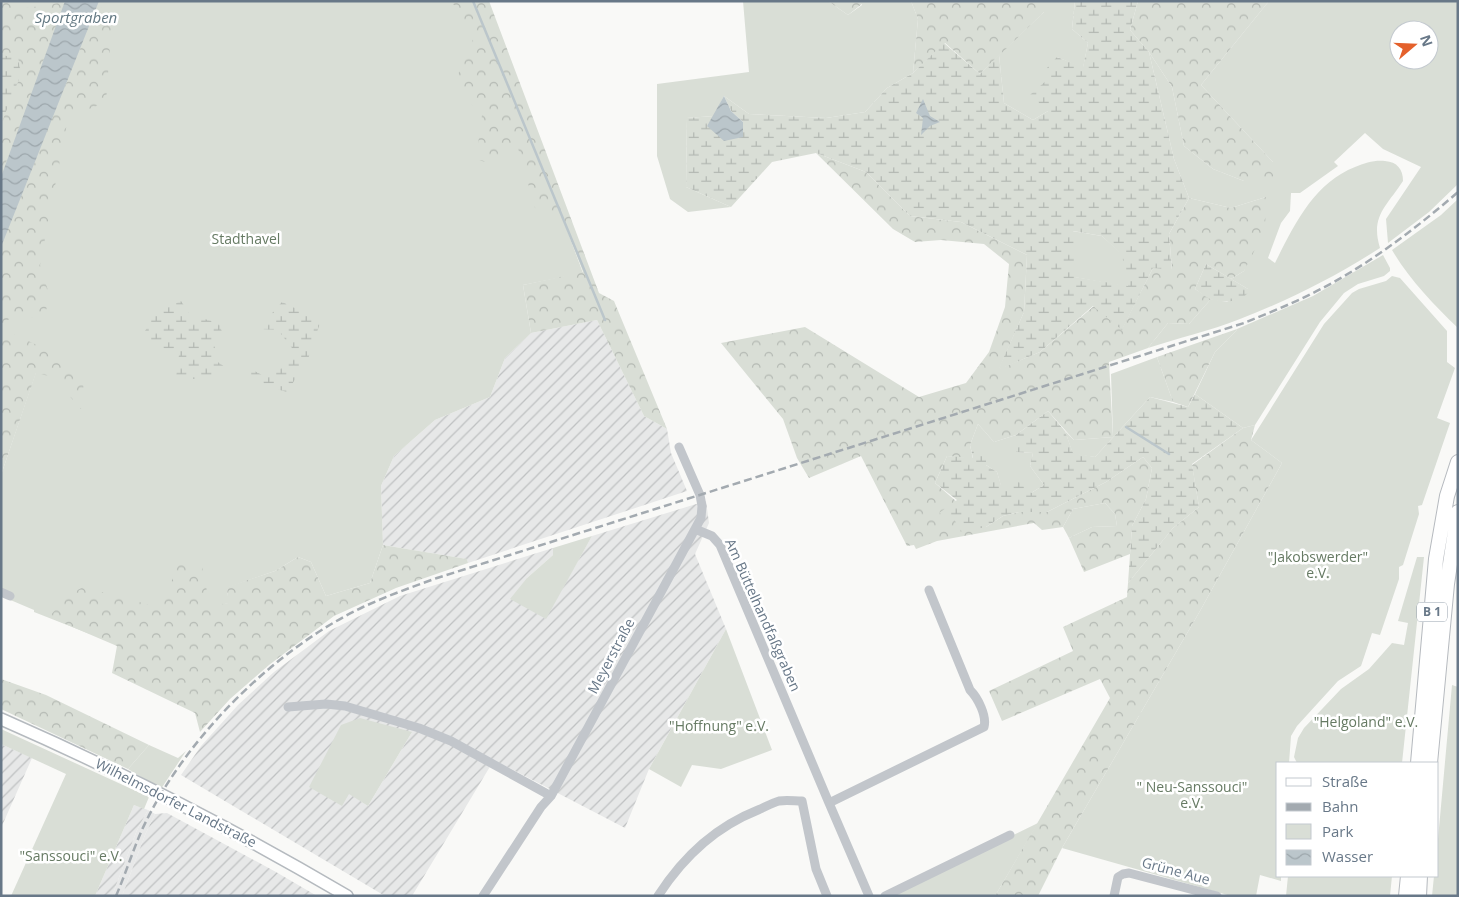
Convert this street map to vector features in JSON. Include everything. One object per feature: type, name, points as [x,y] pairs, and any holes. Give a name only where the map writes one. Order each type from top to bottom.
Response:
[{"type":"main road","name":"B 1","points":[[1418,762],[1436,559],[1447,496],[1458,462]]},
{"type":"main road","name":"B 1","points":[[1430,762],[1447,584],[1458,512]]},
{"type":"main road","name":"Wilhelmsdorfer Landstraße","points":[[1,719],[60,745],[200,813],[346,896]]},
{"type":"main road","points":[[1406,896],[1408,877]]},
{"type":"main road","points":[[1418,896],[1420,877]]},
{"type":"street","points":[[679,447],[700,495],[702,506],[700,518],[695,529]]},
{"type":"street","name":"Meyerstraße","points":[[483,896],[541,807],[551,796],[695,529]]},
{"type":"street","name":"Am Büttelhandfaßgraben","points":[[695,529],[712,536],[720,544],[869,896]]},
{"type":"street","points":[[829,804],[984,727],[985,721],[979,704],[970,690],[929,590]]},
{"type":"street","points":[[288,707],[326,704],[345,706],[419,728],[451,741],[551,796]]},
{"type":"street","points":[[658,896],[685,859],[700,844],[738,818],[780,801],[802,801],[816,869],[826,896]]},
{"type":"street","points":[[885,896],[1010,835]]},
{"type":"street","name":"Grüne Aue","points":[[1114,896],[1118,876],[1129,873],[1217,896]]},
{"type":"shaded area","points":[[597,320],[644,416],[667,429],[671,453],[687,491],[468,563],[467,559],[383,545],[381,486],[394,456],[435,420],[490,397],[505,358],[531,333]]},
{"type":"shaded area","points":[[706,501],[709,523],[695,554],[726,629],[649,769],[625,828],[494,760],[412,896],[385,896],[181,775],[201,746],[238,705],[274,672],[329,631],[400,596],[553,548],[553,555],[527,578],[545,619],[592,536]],"holes":[[[412,732],[368,806],[349,793]]]},
{"type":"shaded area","points":[[1,744],[32,758],[1,828]]},
{"type":"shaded area","points":[[134,805],[148,810],[137,830],[112,896],[95,896]]},
{"type":"shaded area","points":[[148,810],[155,814],[122,896],[112,896],[137,830]]},
{"type":"shaded area","points":[[167,813],[317,896],[122,896],[155,814]]},
{"type":"green space","name":"Stadthavel","points":[[1,1],[471,1],[561,214],[583,273],[523,285],[531,333],[505,358],[490,397],[435,420],[394,456],[381,486],[383,545],[370,583],[326,596],[311,562],[298,557],[275,571],[229,587],[227,590],[229,603],[90,634],[34,612],[34,610],[1,596],[1,475],[36,372],[43,374],[1,354]]},
{"type":"green space","points":[[1,1],[20,1],[27,8],[65,2],[1,176],[1,124],[21,74],[18,58],[1,55],[1,44],[9,36],[1,29]]},
{"type":"green space","points":[[451,1],[489,1],[599,293],[614,301],[667,429],[644,416],[597,320],[531,333],[523,285],[583,272],[561,214],[535,208],[516,141],[494,165],[476,159],[482,115],[453,86],[475,35]]},
{"type":"green space","points":[[743,1],[828,1],[848,15],[862,5],[862,1],[911,1],[918,19],[913,73],[887,88],[865,112],[826,118],[749,114],[724,96],[714,116],[687,118],[686,187],[731,207],[688,212],[670,199],[657,156],[657,84],[749,72]]},
{"type":"green space","points":[[828,1],[862,1],[862,4],[848,15]]},
{"type":"green space","points":[[911,1],[1044,1],[1044,12],[980,74],[945,43],[913,73],[918,19]]},
{"type":"green space","points":[[1044,1],[1075,1],[1072,29],[1088,43],[1083,68],[1057,57],[1048,79],[1048,111],[1033,120],[1004,103],[999,55],[1044,12]]},
{"type":"green space","points":[[1075,1],[1138,1],[1130,30],[1149,52],[1174,159],[1189,198],[1169,234],[1172,270],[1153,268],[1122,330],[1093,306],[1040,352],[998,370],[1024,312],[1027,255],[961,222],[910,216],[866,172],[816,153],[772,162],[731,207],[686,187],[687,118],[714,116],[707,126],[743,122],[731,111],[724,96],[749,114],[826,118],[865,112],[887,88],[913,73],[944,43],[980,74],[999,55],[1004,103],[1033,120],[1048,111],[1030,95],[1048,79],[1047,68],[1057,57],[1083,67],[1088,43],[1072,29]],"holes":[[[1073,231],[1102,236],[1122,255],[1128,286],[1075,277]]]},
{"type":"green space","points":[[1138,1],[1269,1],[1201,85],[1273,162],[1273,180],[1244,181],[1213,169],[1184,146],[1172,87],[1149,52],[1130,30]]},
{"type":"green space","points":[[1269,1],[1458,1],[1458,184],[1429,212],[1388,243],[1386,219],[1421,167],[1383,149],[1365,133],[1334,162],[1338,166],[1300,193],[1291,193],[1290,211],[1281,223],[1268,258],[1275,263],[1298,220],[1317,194],[1328,183],[1355,167],[1381,161],[1396,165],[1402,173],[1403,181],[1386,205],[1379,219],[1377,237],[1380,248],[1312,287],[1258,312],[1206,331],[1148,348],[1168,323],[1189,324],[1211,299],[1227,302],[1248,289],[1231,279],[1244,271],[1266,197],[1231,208],[1189,198],[1174,159],[1149,52],[1172,87],[1184,146],[1213,169],[1244,181],[1273,162],[1201,85]]},
{"type":"green space","points":[[98,4],[112,18],[106,102],[68,118],[40,265],[50,297],[43,320],[16,314],[1,325],[1,247]]},
{"type":"green space","points":[[1,55],[18,58],[21,74],[1,124]]},
{"type":"green space","points":[[816,153],[866,172],[910,216],[961,222],[1027,255],[1024,312],[999,369],[1040,352],[1094,306],[1122,329],[1153,268],[1172,269],[1169,234],[1189,198],[1231,208],[1266,197],[1265,230],[1244,271],[1231,279],[1206,264],[1195,289],[1211,299],[1189,324],[1168,323],[1148,348],[1109,362],[1113,437],[1074,440],[1048,411],[1016,435],[994,442],[978,424],[970,445],[973,459],[947,456],[935,483],[986,527],[1003,516],[1019,512],[1047,512],[1106,482],[1143,457],[1152,468],[1146,499],[1132,526],[1130,554],[1084,572],[1069,538],[1092,527],[1117,526],[1115,514],[1105,503],[1073,509],[1063,527],[1042,530],[1034,523],[937,541],[916,549],[914,545],[907,546],[861,456],[809,478],[797,458],[783,419],[721,343],[805,327],[919,397],[966,383],[989,352],[1005,307],[1009,264],[984,244],[941,240],[915,242],[893,229]]},
{"type":"green space","points":[[1458,199],[1458,328],[1422,291],[1392,250],[1441,215]]},
{"type":"green space","points":[[1072,231],[1102,236],[1123,255],[1129,287],[1074,277]]},
{"type":"green space","points":[[1383,255],[1390,271],[1384,276],[1358,284],[1344,293],[1320,322],[1255,425],[1243,428],[1195,394],[1215,352],[1237,329],[1313,296]]},
{"type":"green space","points":[[1206,264],[1248,289],[1248,293],[1236,300],[1227,301],[1213,300],[1203,295],[1195,289]]},
{"type":"green space","points":[[1392,276],[1400,278],[1447,331],[1447,362],[1455,368],[1437,418],[1450,423],[1422,505],[1418,506],[1419,514],[1403,565],[1399,567],[1399,579],[1380,635],[1372,633],[1361,666],[1338,681],[1297,726],[1291,736],[1289,762],[1276,762],[1276,877],[1281,877],[1281,881],[1260,875],[1256,896],[1231,896],[1062,848],[1200,611],[1282,463],[1251,440],[1324,324],[1352,293],[1386,281]]},
{"type":"green space","points":[[181,301],[190,315],[219,323],[224,338],[218,335],[212,358],[225,367],[213,381],[176,377],[179,355],[156,345],[144,333],[155,312]]},
{"type":"green space","points":[[282,302],[321,320],[308,359],[287,392],[249,381],[249,368],[266,377],[279,371],[292,348],[278,330],[258,329]]},
{"type":"green space","points":[[1,328],[62,357],[84,380],[81,409],[53,377],[36,373],[1,475]]},
{"type":"green space","points":[[1237,329],[1215,352],[1188,407],[1173,402],[1157,357]]},
{"type":"green space","points":[[1157,357],[1173,402],[1150,397],[1095,457],[1073,454],[1065,431],[1074,440],[1113,437],[1111,374]]},
{"type":"green space","points":[[1195,394],[1243,428],[1192,464],[1199,507],[1173,528],[1128,583],[1132,526],[1146,499],[1152,468],[1143,457],[1106,482],[1047,512],[1019,512],[1003,516],[986,527],[961,532],[953,517],[939,513],[957,500],[935,483],[947,456],[973,458],[970,445],[986,449],[986,465],[997,472],[1001,485],[1018,481],[1031,493],[1044,485],[1030,466],[1033,453],[1016,452],[1016,435],[1048,411],[1065,431],[1073,453],[1095,457],[1150,397],[1188,407]]},
{"type":"green space","points":[[978,424],[994,442],[1016,435],[1016,452],[1033,453],[1030,466],[1044,485],[1031,493],[1001,486],[997,472],[986,465],[970,445]]},
{"type":"green space","points":[[1255,425],[1251,440],[1282,463],[1200,611],[1062,848],[1038,896],[995,896],[1110,698],[1100,679],[1002,721],[989,691],[1073,651],[1063,627],[1127,597],[1128,583],[1173,528],[1199,507],[1192,465],[1243,428]]},
{"type":"green space","points":[[1105,503],[1115,514],[1117,526],[1092,527],[1069,538],[1063,527],[1073,509]]},
{"type":"green space","points":[[592,536],[546,619],[510,599],[527,578],[553,555],[553,548]]},
{"type":"green space","points":[[383,545],[467,559],[468,563],[396,588],[334,616],[269,665],[230,699],[200,732],[195,713],[112,673],[117,646],[49,617],[67,596],[83,587],[161,608],[180,560],[202,567],[210,606],[228,603],[227,587],[275,571],[298,557],[311,562],[326,596],[370,583]]},
{"type":"green space","name":"\"Helgoland\" e.V.","points":[[1417,557],[1424,557],[1402,762],[1296,762],[1294,757],[1298,738],[1304,728],[1341,689],[1369,669],[1392,643],[1404,645],[1408,623],[1398,621]]},
{"type":"green space","name":"\"Hoffnung\" e.V.","points":[[726,629],[772,750],[721,769],[692,765],[681,787],[649,769]]},
{"type":"green space","points":[[1,679],[46,695],[149,745],[128,769],[1,709]]},
{"type":"green space","name":"\"Helgoland\" e.V.","points":[[1452,685],[1458,687],[1458,896],[1432,896],[1434,877],[1439,877],[1439,828]]},
{"type":"green space","points":[[360,718],[412,732],[368,806],[349,794],[342,806],[309,787],[341,725]]},
{"type":"green space","name":"\"Sanssouci\" e.V.","points":[[1,729],[149,797],[144,809],[134,805],[95,896],[11,896],[66,774],[1,744]]},
{"type":"green space","points":[[149,745],[178,758],[186,751],[161,789],[128,769]]},
{"type":"green space","points":[[1038,823],[995,896],[890,896]]},
{"type":"green space","points":[[1288,877],[1392,877],[1390,896],[1286,896]]},
{"type":"water","name":"Sportgraben","points":[[65,1],[99,1],[1,247],[1,177]]},
{"type":"water","points":[[724,96],[731,111],[743,122],[743,137],[724,141],[707,126]]},
{"type":"water","points":[[923,99],[930,116],[940,122],[930,126],[921,135],[923,118],[916,113]]},
{"type":"waterway","points":[[473,1],[605,320]]},
{"type":"waterway","points":[[1126,427],[1169,454]]},
{"type":"railway","points":[[116,896],[141,832],[159,798],[180,764],[206,732],[264,673],[329,625],[363,607],[437,578],[1244,323],[1303,298],[1350,273],[1406,235],[1458,192]]},
{"type":"park label","name":"\"Jakobswerder\" e.V.","points":[[1318,566]]},
{"type":"park label","name":"\" Neu-Sanssouci\" e.V.","points":[[1192,796]]}]
